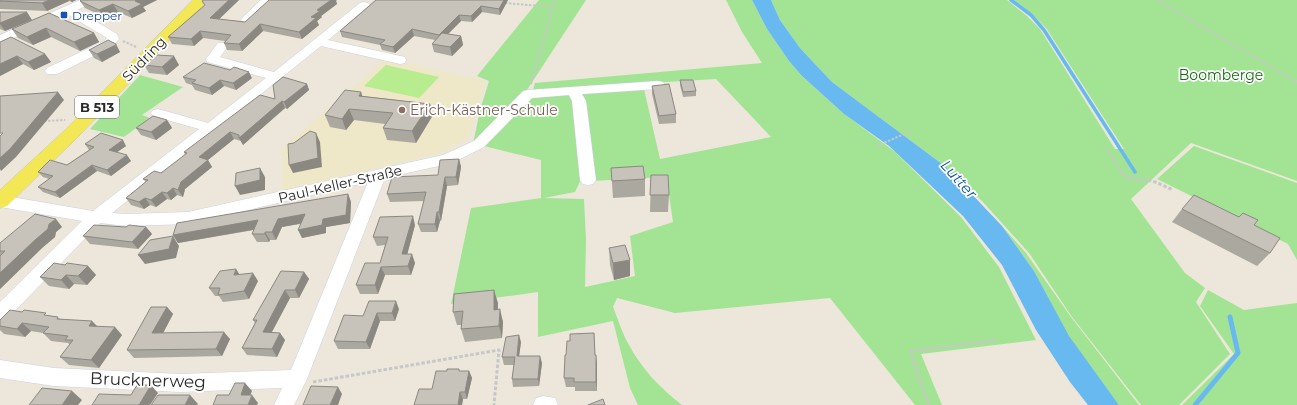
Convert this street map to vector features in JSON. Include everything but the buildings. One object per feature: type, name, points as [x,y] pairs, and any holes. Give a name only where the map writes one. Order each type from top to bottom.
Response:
[{"type":"main road","name":"Südring","points":[[0,201],[71,134],[200,0]]},
{"type":"street","points":[[0,40],[90,0]]},
{"type":"street","points":[[247,20],[268,0]]},
{"type":"street","points":[[0,314],[96,217],[211,128],[364,5]]},
{"type":"street","points":[[52,71],[108,44],[113,39],[113,37],[68,10]]},
{"type":"street","points":[[29,15],[51,17]]},
{"type":"street","points":[[318,42],[400,60]]},
{"type":"street","points":[[222,46],[212,58],[276,76]]},
{"type":"street","points":[[528,94],[658,85]]},
{"type":"street","points":[[573,90],[579,101],[588,180]]},
{"type":"street","name":"Paul-Keller-Straße","points":[[0,201],[96,217],[126,220],[188,218],[447,159],[479,144],[528,94]]},
{"type":"street","points":[[158,113],[211,128]]},
{"type":"street","points":[[284,405],[297,379],[378,175]]},
{"type":"street","name":"Brucknerweg","points":[[0,369],[54,377],[181,383],[297,379]]},
{"type":"street","points":[[543,405],[548,405]]},
{"type":"path","points":[[528,94],[555,0]]},
{"type":"path","points":[[1157,0],[1297,82]]},
{"type":"path","points":[[504,3],[552,7]]},
{"type":"path","points":[[39,122],[65,120]]},
{"type":"path","points":[[877,146],[911,131]]},
{"type":"path","points":[[1106,148],[1124,176],[1134,179],[1153,181],[1173,190]]},
{"type":"path","points":[[929,405],[918,376],[911,351],[997,340]]},
{"type":"path","points":[[297,379],[312,382],[499,350],[494,405]]},
{"type":"shaded area","name":"Erich-Kästner-Schule","points":[[386,59],[486,81],[468,138],[440,153],[282,191],[282,148]]},
{"type":"green space","points":[[539,0],[586,0],[525,93],[473,144],[480,110],[489,81],[477,76]]},
{"type":"green space","points":[[726,0],[752,0],[767,29],[789,61],[802,76],[844,114],[894,151],[961,217],[999,267],[1036,340],[921,354],[942,405],[915,405],[830,298],[675,313],[617,298],[613,307],[624,336],[634,354],[652,378],[682,405],[638,405],[630,388],[613,321],[538,337],[538,292],[451,304],[471,208],[541,198],[541,160],[484,146],[529,98],[572,94],[584,173],[575,192],[544,198],[584,199],[586,240],[585,287],[635,276],[630,236],[673,222],[669,195],[663,177],[593,181],[581,92],[644,89],[660,159],[771,137],[716,79],[533,90],[535,83],[762,63],[742,32]]},
{"type":"green space","name":"Boomberge","points":[[771,0],[1007,0],[1040,29],[1115,149],[1124,149],[1046,28],[1033,15],[1014,0],[1297,0],[1297,181],[1191,143],[1131,199],[1185,273],[1205,288],[1196,302],[1230,354],[1179,405],[1141,405],[1072,317],[1029,253],[982,201],[946,167],[832,82],[800,48],[780,20]]},
{"type":"green space","points":[[386,65],[439,77],[419,98],[364,86]]},
{"type":"green space","points":[[140,75],[183,87],[142,115],[150,118],[124,137],[90,129]]},
{"type":"green space","points":[[1194,146],[1297,183],[1297,260],[1288,244],[1157,179]]},
{"type":"green space","points":[[1002,226],[1026,253],[1071,317],[1139,405],[1119,405],[1068,336],[1034,271]]},
{"type":"green space","points":[[1208,290],[1244,310],[1297,303],[1297,405],[1182,405],[1234,354],[1200,306]]},
{"type":"water","points":[[752,0],[771,0],[780,20],[800,48],[832,82],[946,167],[1002,226],[1034,271],[1069,336],[1119,405],[1088,405],[1070,382],[1036,330],[1002,265],[963,216],[889,146],[844,114],[802,76],[789,61],[767,29]]},
{"type":"waterway","points":[[1011,0],[1031,15],[1044,30],[1135,172]]},
{"type":"waterway","points":[[1195,405],[1238,353],[1230,317]]},
{"type":"place","name":"Drepper","points":[[64,15]]},
{"type":"place","name":"Erich-Kästner-Schule","points":[[402,110]]},
{"type":"water label","name":"Lutter","points":[[959,179]]}]
